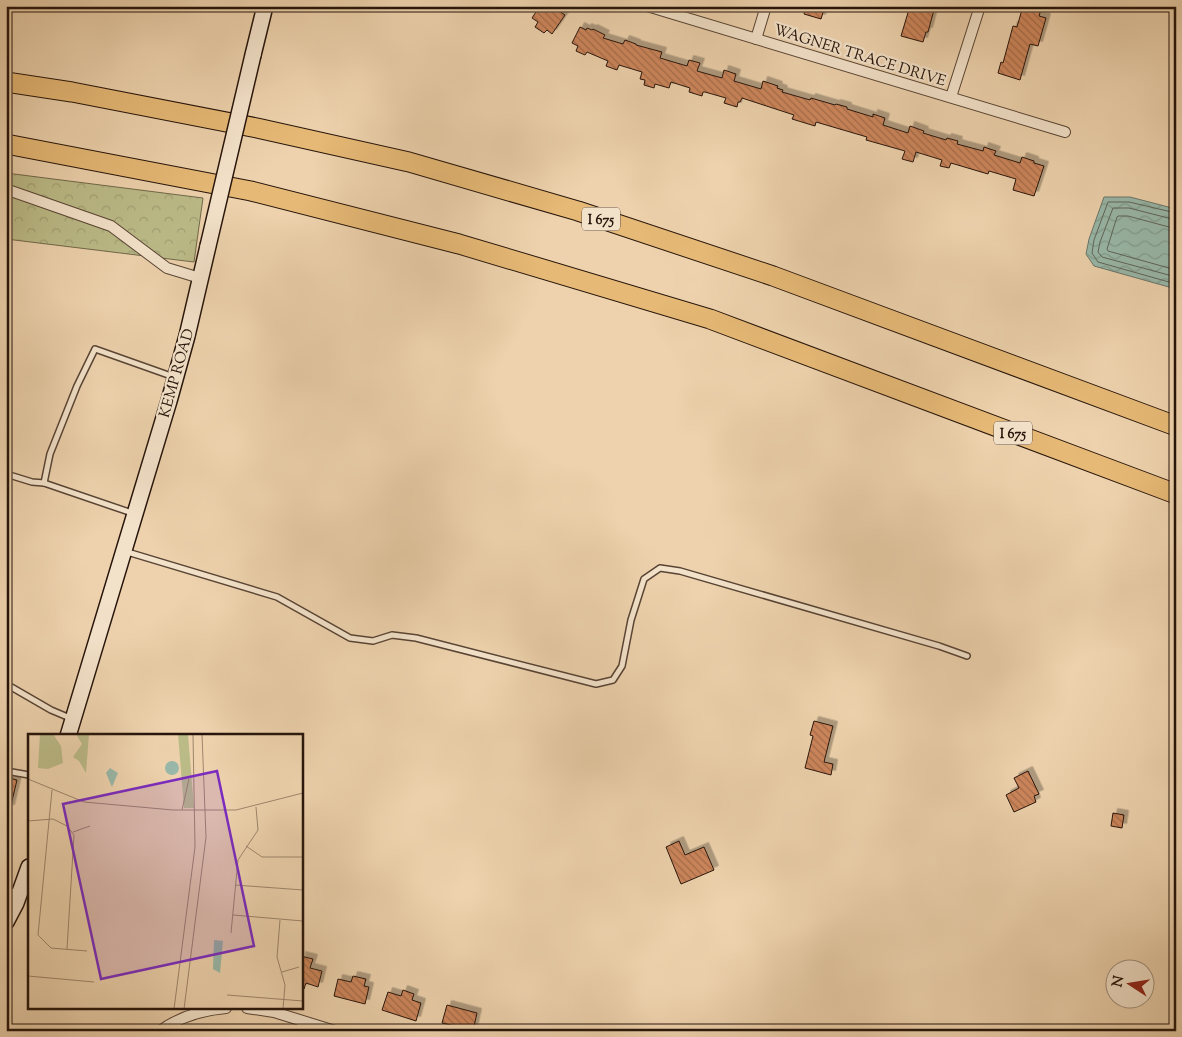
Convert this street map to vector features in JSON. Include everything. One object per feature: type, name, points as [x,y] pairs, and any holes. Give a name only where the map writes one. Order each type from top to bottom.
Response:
[{"type":"highway","name":"I 675","points":[[6,82],[72,92],[208,118],[409,162],[578,211],[773,276],[1176,426]]},
{"type":"highway","name":"I 675","points":[[6,144],[251,191],[469,247],[710,319],[1176,494]]},
{"type":"main road","name":"KEMP ROAD","points":[[69,734],[187,336],[265,6]]},
{"type":"main road","points":[[6,922],[13,892],[28,869]]},
{"type":"street","name":"WAGNER TRACE DRIVE","points":[[647,6],[1065,132]]},
{"type":"street","points":[[756,39],[766,6]]},
{"type":"street","points":[[951,97],[980,6]]},
{"type":"street","points":[[11,191],[111,226],[167,268],[200,278]]},
{"type":"street","points":[[260,1010],[274,1012],[335,1031]]},
{"type":"street","points":[[160,1031],[197,1011]]},
{"type":"lane","points":[[44,483],[50,454],[77,386],[95,349],[175,378]]},
{"type":"lane","points":[[6,474],[32,482],[44,483],[135,514]]},
{"type":"lane","points":[[124,551],[277,597],[350,638],[373,641],[392,635],[416,638],[596,684],[613,680],[622,666],[631,620],[644,579],[660,568],[680,571],[930,643],[967,656]]},
{"type":"lane","points":[[6,684],[51,710],[73,719]]},
{"type":"lane","points":[[6,771],[28,775]]},
{"type":"green space","points":[[6,173],[203,198],[194,262],[6,239]]},
{"type":"water","points":[[1104,197],[1130,197],[1176,209],[1176,289],[1094,266],[1086,254],[1089,239]]},
{"type":"building","points":[[540,6],[552,6],[565,15],[552,34],[547,30],[544,33],[535,27],[538,22],[532,18]]},
{"type":"building","points":[[806,6],[825,6],[821,19],[804,14]]},
{"type":"building","points":[[910,6],[935,6],[928,32],[926,32],[923,42],[901,36]]},
{"type":"building","points":[[1023,6],[1042,6],[1039,16],[1046,18],[1038,46],[1030,44],[1020,80],[998,73],[1001,62],[1003,63],[1013,26],[1017,27]]},
{"type":"building","points":[[580,27],[586,30],[587,28],[593,29],[605,35],[603,38],[623,44],[625,40],[662,52],[660,58],[687,66],[689,60],[700,63],[697,71],[722,78],[724,70],[736,74],[734,81],[761,89],[763,81],[778,86],[777,88],[783,90],[782,92],[847,107],[847,109],[873,117],[873,114],[885,118],[883,125],[908,133],[910,126],[924,131],[923,133],[946,140],[947,138],[958,141],[957,144],[983,151],[984,147],[996,151],[994,155],[1020,163],[1022,157],[1034,161],[1034,163],[1044,166],[1034,196],[1013,190],[1016,179],[989,171],[988,174],[951,163],[949,168],[940,166],[942,160],[916,152],[913,162],[902,159],[905,151],[866,140],[867,137],[816,122],[815,126],[792,119],[794,115],[742,98],[738,102],[737,107],[724,103],[726,98],[705,92],[703,92],[702,96],[689,92],[690,88],[671,82],[669,88],[655,84],[654,88],[644,85],[645,80],[640,79],[642,72],[619,65],[617,70],[606,66],[608,61],[587,52],[585,55],[576,51],[578,46],[572,43]]},
{"type":"building","points":[[814,721],[833,726],[824,762],[833,764],[831,775],[805,768],[813,736],[810,735]]},
{"type":"building","points":[[1028,771],[1039,794],[1034,796],[1036,802],[1014,812],[1006,795],[1019,788],[1014,778]]},
{"type":"building","points":[[6,777],[17,780],[10,809],[6,809]]},
{"type":"building","points":[[1113,813],[1124,815],[1122,828],[1111,826]]},
{"type":"building","points":[[679,841],[685,855],[704,847],[714,870],[681,884],[666,847]]},
{"type":"building","points":[[302,956],[313,959],[310,968],[322,971],[318,987],[306,983],[304,989],[302,988]]},
{"type":"building","points":[[353,976],[366,979],[364,986],[369,987],[365,1004],[334,996],[338,979],[351,982]]},
{"type":"building","points":[[403,990],[414,994],[412,1000],[421,1003],[416,1021],[382,1010],[388,992],[401,996]]},
{"type":"building","points":[[447,1005],[477,1013],[473,1031],[458,1031],[459,1027],[442,1023]]}]
